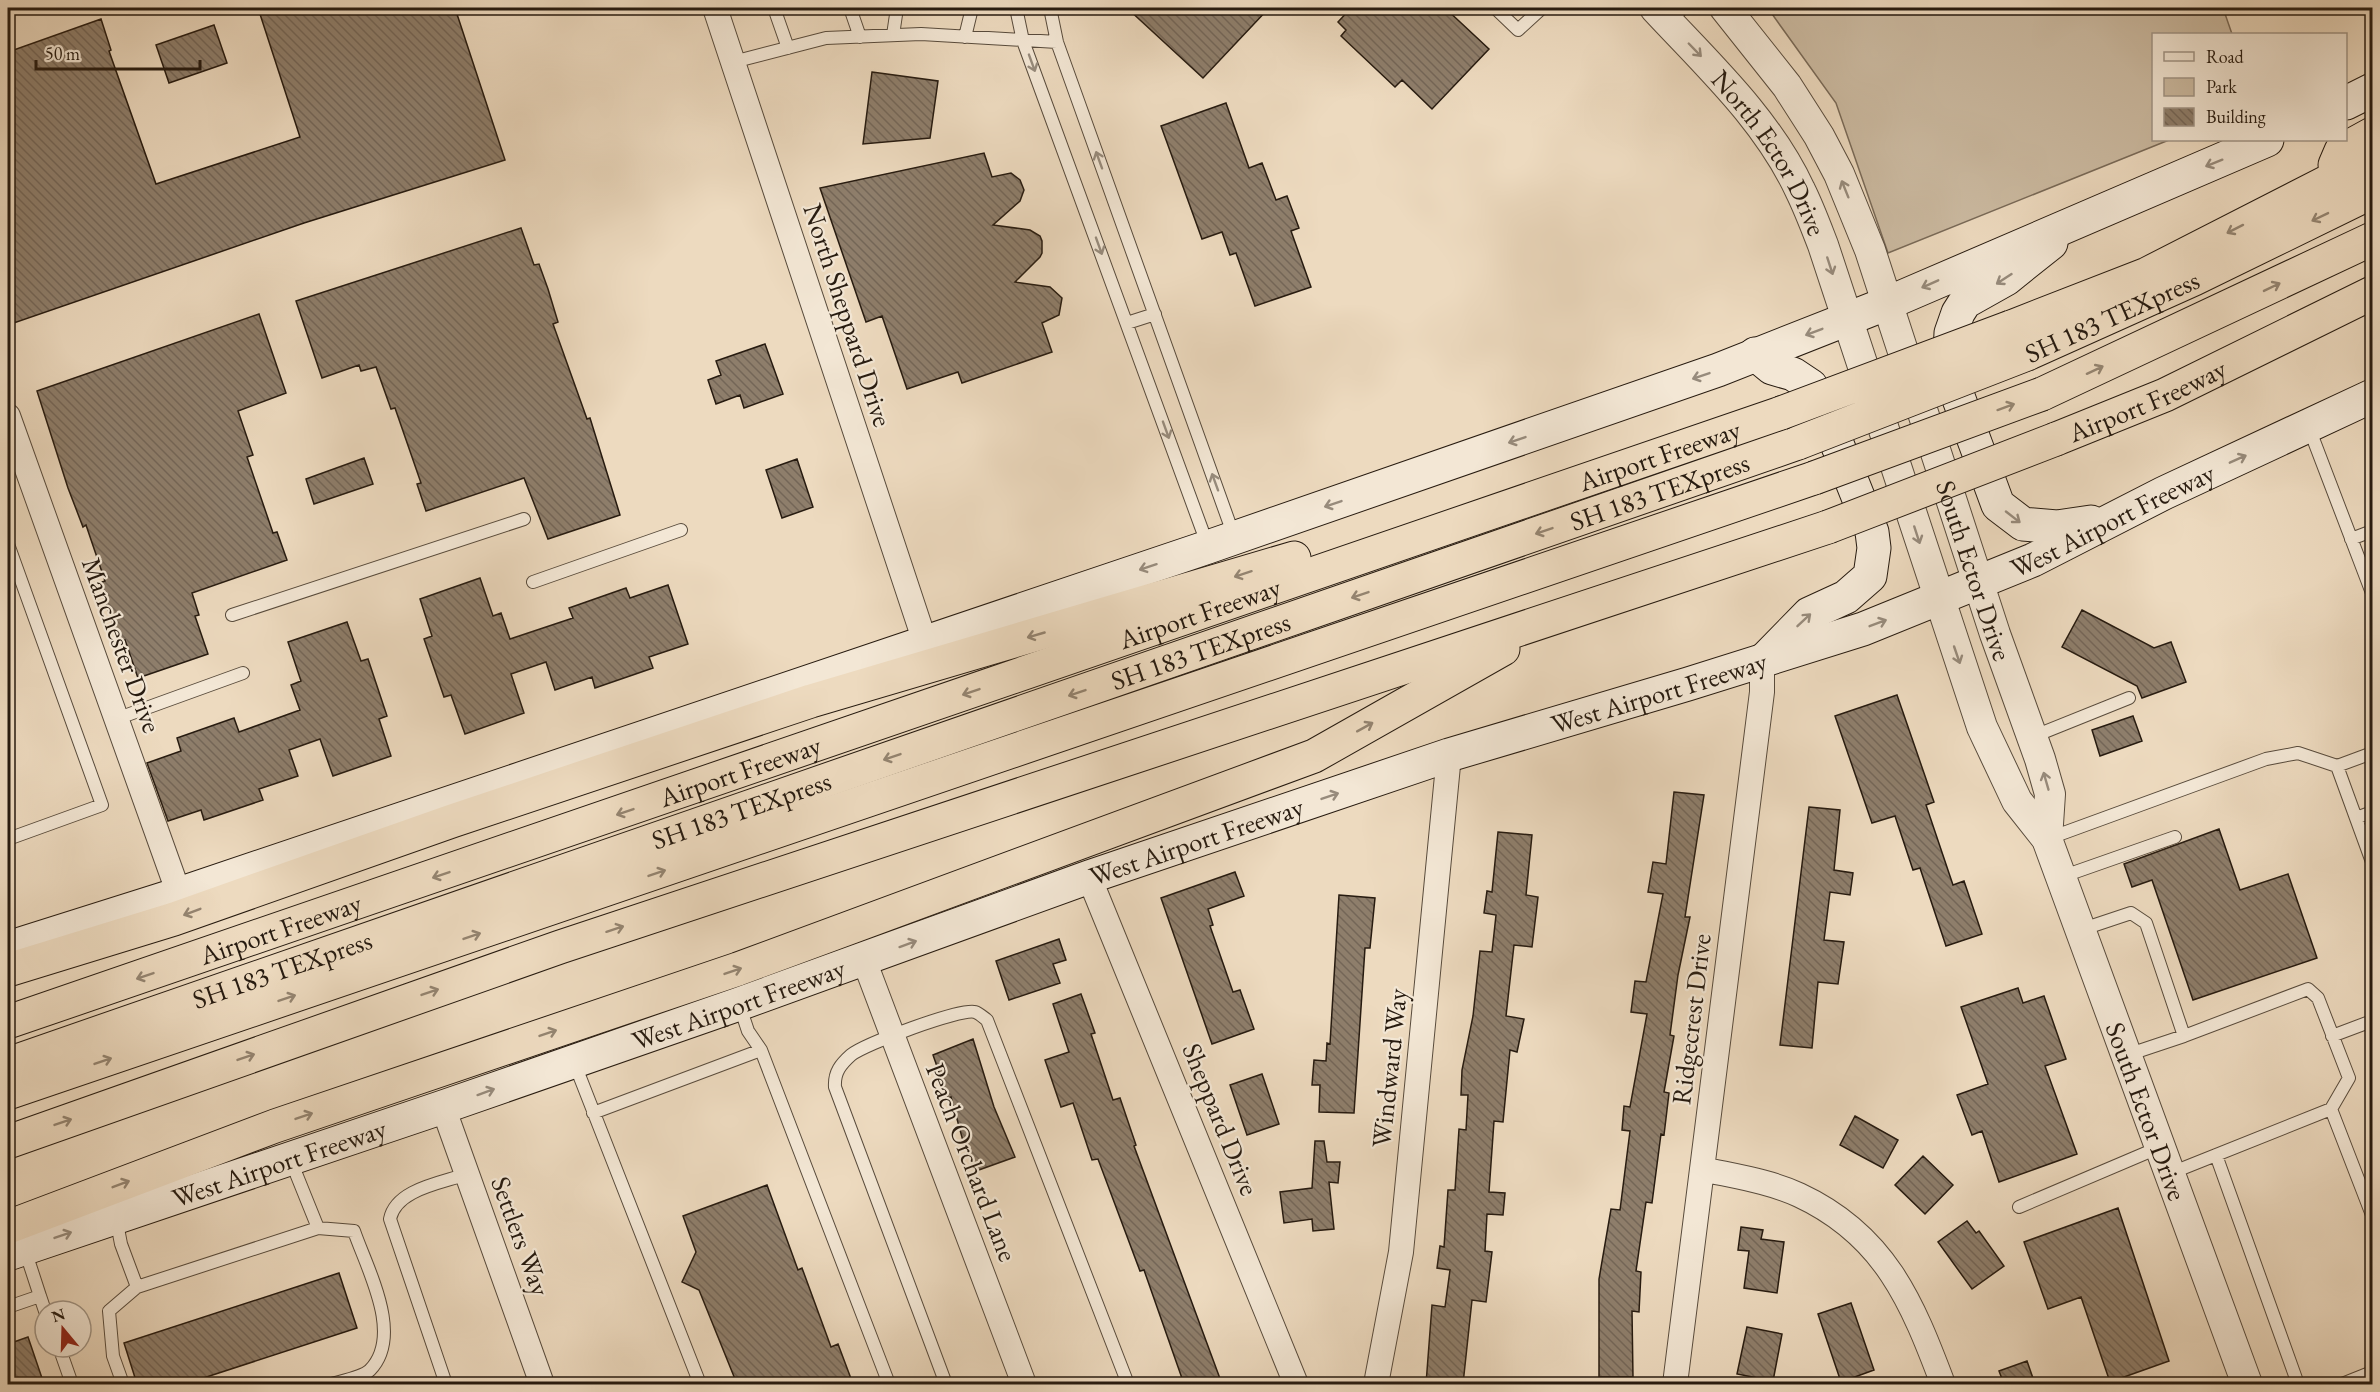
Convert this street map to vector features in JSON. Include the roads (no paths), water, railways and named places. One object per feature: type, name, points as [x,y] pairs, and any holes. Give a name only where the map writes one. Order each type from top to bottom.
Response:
[{"type":"highway","points":[[2330,181],[2341,151],[2373,134]]},
{"type":"highway","name":"Airport Freeway","points":[[8,1022],[1781,413],[2019,340],[2373,159]]},
{"type":"highway","name":"SH 183 TEXpress","points":[[8,1064],[1798,443],[2019,340],[2194,279],[2373,192]]},
{"type":"highway","name":"SH 183 TEXpress","points":[[8,1093],[1814,478],[2042,394],[2373,239]]},
{"type":"highway","name":"Airport Freeway","points":[[8,1142],[560,946],[1828,527],[2056,439],[2164,394],[2373,293]]},
{"type":"highway","points":[[2164,394],[2373,311]]},
{"type":"highway","points":[[8,970],[174,919],[441,825],[811,701],[1186,592],[1359,538],[1652,439],[1781,413]]},
{"type":"highway","points":[[13,1243],[275,1126],[738,969],[1314,756],[1570,612]]},
{"type":"main road","points":[[2347,103],[2373,90]]},
{"type":"main road","points":[[8,948],[179,894],[1221,542],[1718,370],[1887,303],[2265,141]]},
{"type":"main road","points":[[2083,217],[2006,279],[1965,302],[1958,313],[1952,333],[1949,372],[1998,505],[2023,524],[2057,527],[2110,519]]},
{"type":"main road","points":[[1755,354],[1772,368],[1793,374],[1811,386],[1826,416],[1872,531],[1874,548],[1870,576],[1846,597],[1809,614],[1762,661]]},
{"type":"main road","name":"West Airport Freeway","points":[[13,1243],[116,1217],[291,1159],[864,960],[1089,877],[1449,755],[1762,661],[1863,628],[2032,560],[2110,519],[2373,396]]},
{"type":"street","name":"North Sheppard Drive","points":[[715,8],[925,642]]},
{"type":"street","name":"North Ector Drive","points":[[1725,8],[1787,86],[1819,136],[1843,185],[1870,250],[1887,303]]},
{"type":"street","name":"North Ector Drive","points":[[1668,12],[1768,135],[1800,188],[1823,245],[1847,319]]},
{"type":"street","name":"South Ector Drive","points":[[1887,303],[2050,794],[2047,839]]},
{"type":"street","name":"South Ector Drive","points":[[1847,319],[1982,727],[2017,801],[2047,839],[2247,1384]]},
{"type":"street","name":"Manchester Drive","points":[[8,416],[179,894]]},
{"type":"street","name":"Ridgecrest Drive","points":[[1675,1384],[1762,693],[1762,661]]},
{"type":"street","name":"Windward Way","points":[[1376,1384],[1401,1252],[1449,755]]},
{"type":"street","name":"Sheppard Drive","points":[[1089,877],[1296,1384]]},
{"type":"street","name":"Peach Orchard Lane","points":[[864,960],[1024,1384]]},
{"type":"street","name":"Settlers Way","points":[[443,1107],[542,1384]]},
{"type":"street","points":[[1702,1169],[1798,1195],[1841,1221],[1869,1242],[1900,1284],[1917,1315],[1943,1384]]},
{"type":"lane","points":[[774,8],[788,48]]},
{"type":"lane","points":[[850,8],[860,37]]},
{"type":"lane","points":[[893,36],[897,8]]},
{"type":"lane","points":[[965,37],[972,8]]},
{"type":"lane","points":[[1016,8],[1023,41],[1127,323],[1221,542]]},
{"type":"lane","points":[[1050,8],[1057,42],[1155,314],[1221,542]]},
{"type":"lane","points":[[1495,8],[1518,30],[1542,8]]},
{"type":"lane","points":[[733,62],[826,38],[965,37],[1057,42]]},
{"type":"lane","points":[[1127,323],[1155,314]]},
{"type":"lane","points":[[2308,427],[2373,593]]},
{"type":"lane","points":[[232,615],[524,519]]},
{"type":"lane","points":[[532,582],[681,530]]},
{"type":"lane","points":[[2351,538],[2373,531]]},
{"type":"lane","points":[[8,544],[102,805],[8,839]]},
{"type":"lane","points":[[116,719],[243,674]]},
{"type":"lane","points":[[2032,737],[2129,698]]},
{"type":"lane","points":[[2047,839],[2266,759],[2298,753],[2337,766],[2373,753]]},
{"type":"lane","points":[[2337,766],[2373,862]]},
{"type":"lane","points":[[2356,818],[2373,812]]},
{"type":"lane","points":[[2061,878],[2175,837]]},
{"type":"lane","points":[[2080,930],[2131,913],[2146,923],[2184,1036]]},
{"type":"lane","points":[[2019,1207],[2165,1160],[2216,1155],[2331,1109],[2349,1078],[2318,998],[2308,989],[2184,1036],[2126,1055]]},
{"type":"lane","points":[[739,1004],[748,1031],[761,1050],[889,1384]]},
{"type":"lane","points":[[946,1384],[835,1087],[834,1078],[839,1067],[853,1054],[893,1036],[955,1014],[975,1012],[987,1020],[1128,1384]]},
{"type":"lane","points":[[2332,1036],[2373,1021]]},
{"type":"lane","points":[[594,1113],[761,1050]]},
{"type":"lane","points":[[573,1061],[700,1384]]},
{"type":"lane","points":[[2331,1109],[2373,1215]]},
{"type":"lane","points":[[2216,1155],[2298,1384]]},
{"type":"lane","points":[[291,1159],[318,1228]]},
{"type":"lane","points":[[446,1384],[391,1228],[390,1219],[392,1208],[405,1196],[467,1174]]},
{"type":"lane","points":[[116,1217],[121,1244],[137,1287]]},
{"type":"lane","points":[[123,1384],[113,1356],[109,1311],[137,1287],[318,1228],[354,1231],[386,1323],[385,1346],[370,1371],[332,1384]]},
{"type":"lane","points":[[13,1243],[41,1299]]},
{"type":"lane","points":[[8,1307],[40,1296]]},
{"type":"lane","points":[[63,1359],[72,1384]]},
{"type":"lane","points":[[2342,1384],[2373,1372]]}]
